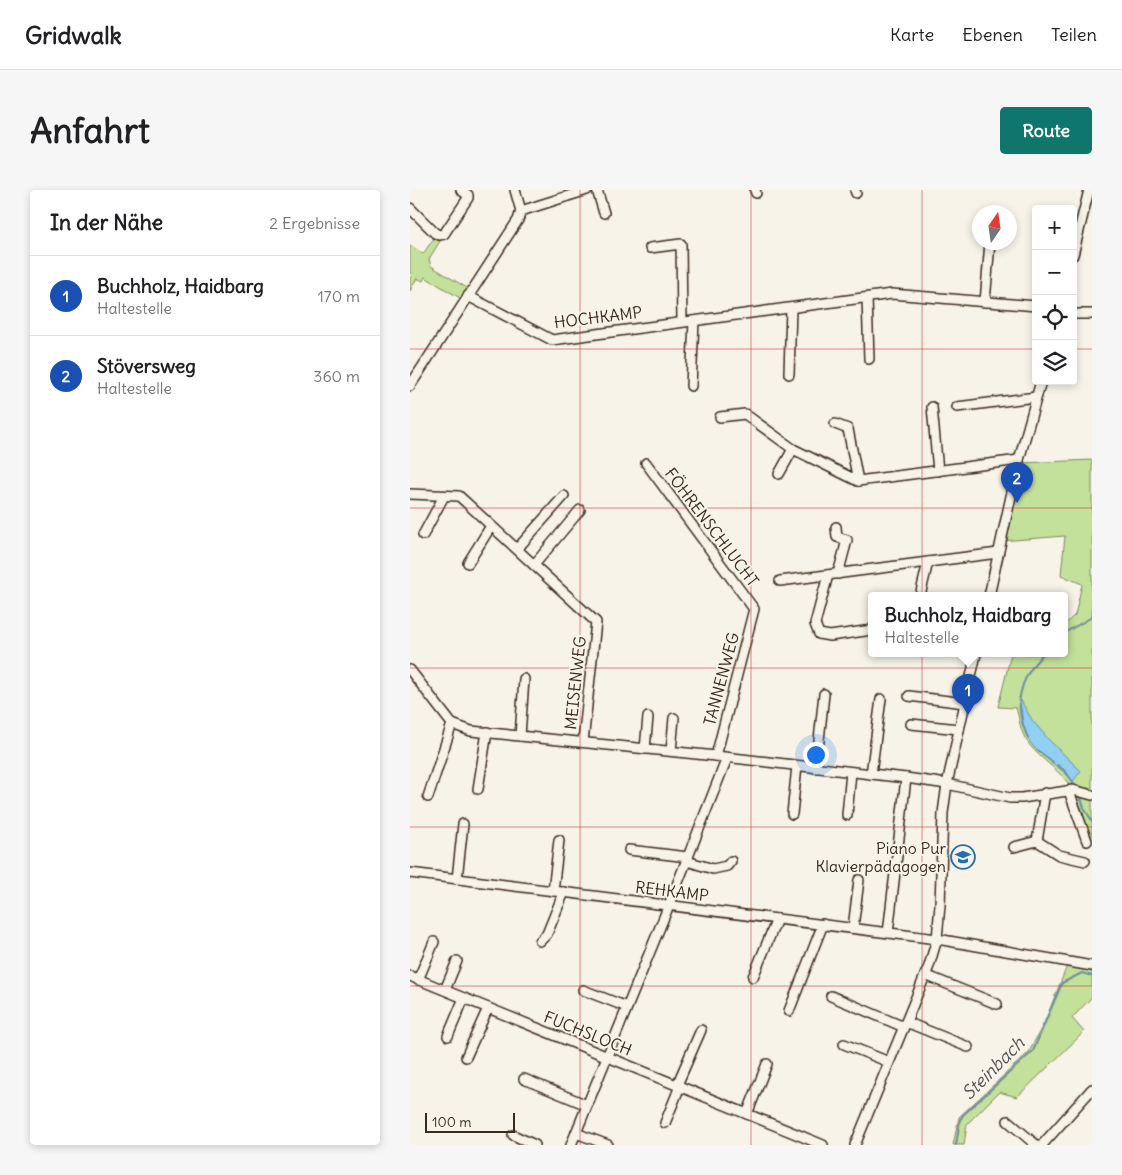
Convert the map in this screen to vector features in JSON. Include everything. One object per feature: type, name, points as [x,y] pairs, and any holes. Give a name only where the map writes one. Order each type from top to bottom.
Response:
[{"type":"street","points":[[410,208],[435,233],[439,235],[444,234],[468,198],[468,195],[461,190]]},
{"type":"street","points":[[410,386],[518,220],[521,211],[515,190]]},
{"type":"street","points":[[521,211],[587,190]]},
{"type":"street","points":[[597,190],[604,213]]},
{"type":"street","points":[[1074,250],[1089,190]]},
{"type":"street","points":[[650,248],[681,244],[682,322]]},
{"type":"street","points":[[985,302],[989,250]]},
{"type":"street","name":"HOCHKAMP","points":[[468,296],[552,340],[892,294],[1032,306]]},
{"type":"street","points":[[867,298],[869,359]]},
{"type":"street","points":[[789,374],[791,308]]},
{"type":"street","points":[[1077,314],[1092,314]]},
{"type":"street","points":[[690,386],[694,321]]},
{"type":"street","points":[[990,592],[1019,460],[1040,385]]},
{"type":"street","points":[[957,410],[1036,400]]},
{"type":"street","points":[[932,407],[938,470]]},
{"type":"street","points":[[720,417],[745,414],[794,448],[858,481],[1019,460]]},
{"type":"street","points":[[835,424],[848,430],[858,481]]},
{"type":"street","points":[[779,474],[794,448]]},
{"type":"street","name":"FÖHRENSCHLUCHT","points":[[646,463],[754,609]]},
{"type":"street","name":"MEISENWEG","points":[[410,494],[459,496],[596,622],[583,742]]},
{"type":"street","points":[[423,535],[444,496]]},
{"type":"street","points":[[517,550],[564,496]]},
{"type":"street","points":[[534,565],[580,510]]},
{"type":"street","points":[[468,564],[491,526]]},
{"type":"street","points":[[836,527],[837,537],[847,540],[815,624],[819,634],[830,636],[868,631]]},
{"type":"street","points":[[780,581],[998,553]]},
{"type":"street","points":[[921,592],[928,562]]},
{"type":"street","name":"TANNENWEG","points":[[716,756],[754,609]]},
{"type":"street","points":[[859,1143],[925,975],[937,939],[940,905],[942,812],[975,657]]},
{"type":"street","points":[[410,670],[452,724],[471,731],[645,748],[906,778],[947,784],[1010,798],[1022,798],[1069,790],[1092,795]]},
{"type":"street","points":[[520,736],[524,679]]},
{"type":"street","points":[[816,768],[824,694]]},
{"type":"street","points":[[909,696],[965,703]]},
{"type":"street","points":[[871,774],[880,699]]},
{"type":"street","points":[[645,748],[648,717]]},
{"type":"street","points":[[671,751],[674,718]]},
{"type":"street","points":[[428,797],[452,724]]},
{"type":"street","points":[[911,724],[959,729]]},
{"type":"street","points":[[478,788],[487,732]]},
{"type":"street","points":[[571,1145],[727,758]]},
{"type":"street","points":[[792,814],[797,766]]},
{"type":"street","points":[[847,814],[851,772]]},
{"type":"street","points":[[888,933],[906,778]]},
{"type":"street","points":[[1069,790],[1087,841]]},
{"type":"street","points":[[1037,841],[1045,794]]},
{"type":"street","points":[[457,879],[463,824]]},
{"type":"street","points":[[553,891],[559,840]]},
{"type":"street","points":[[1014,847],[1037,841],[1059,855],[1085,861]]},
{"type":"street","points":[[628,850],[687,859],[714,869],[727,866],[731,861]]},
{"type":"street","name":"REHKAMP","points":[[410,873],[937,939],[1092,966]]},
{"type":"street","points":[[853,928],[859,880]]},
{"type":"street","points":[[540,941],[546,934],[564,892]]},
{"type":"street","points":[[752,978],[777,919]]},
{"type":"street","points":[[789,1011],[823,924]]},
{"type":"street","name":"FUCHSLOCH","points":[[434,942],[414,978],[823,1145]]},
{"type":"street","points":[[445,990],[457,962]]},
{"type":"street","points":[[925,975],[997,1004]]},
{"type":"street","points":[[583,990],[628,1007]]},
{"type":"street","points":[[831,996],[968,1047]]},
{"type":"street","points":[[448,1036],[464,998]]},
{"type":"street","points":[[466,1057],[488,1008]]},
{"type":"street","points":[[665,1123],[701,1030]]},
{"type":"street","points":[[844,1044],[890,1062]]},
{"type":"street","points":[[747,1114],[767,1064]]},
{"type":"street","points":[[524,1079],[587,1105]]},
{"type":"street","points":[[1042,1145],[1092,1089]]},
{"type":"street","points":[[1008,1121],[1036,1145]]},
{"type":"street","points":[[576,1133],[608,1145]]},
{"type":"street","points":[[513,1136],[535,1145]]},
{"type":"green space","points":[[434,238],[440,241],[429,259],[431,266],[472,291],[465,301],[425,277],[423,281],[417,278],[410,291],[410,278],[412,275],[410,273],[410,245],[423,254]]},
{"type":"green space","points":[[1092,460],[1092,844],[1080,804],[1073,790],[1057,771],[1029,744],[1022,731],[1016,708],[998,707],[1010,657],[1068,657],[1068,621],[1075,615],[1082,584],[1061,575],[1065,536],[1001,541],[1021,463]]},
{"type":"green space","points":[[1067,966],[1092,971],[1092,997],[1072,1018],[1084,1032],[1017,1097],[999,1092],[967,1124],[964,1145],[953,1145],[959,1117],[1029,1052],[1045,1021]]},
{"type":"water","points":[[1019,697],[1032,720],[1050,741],[1081,771],[1073,781],[1031,744],[1024,728]]},
{"type":"waterway","name":"Steinbach","points":[[1068,631],[1092,617]]},
{"type":"waterway","name":"Steinbach","points":[[1028,738],[1020,715],[1020,693],[1028,673],[1041,657]]},
{"type":"waterway","name":"Steinbach","points":[[1037,750],[1053,762]]},
{"type":"waterway","name":"Steinbach","points":[[1057,765],[1065,771],[1076,786]]},
{"type":"waterway","name":"Steinbach","points":[[1080,795],[1084,808],[1092,821]]},
{"type":"waterway","name":"Steinbach","points":[[956,1145],[960,1120],[963,1115],[1033,1051],[1062,983],[1082,973],[1092,976]]},
{"type":"place","name":"Stöversweg","points":[[1017,503]]},
{"type":"place","name":"Buchholz, Haidbarg","points":[[968,715]]},
{"type":"place","name":"Piano Pur Klavierpädagogen","points":[[963,857]]}]
